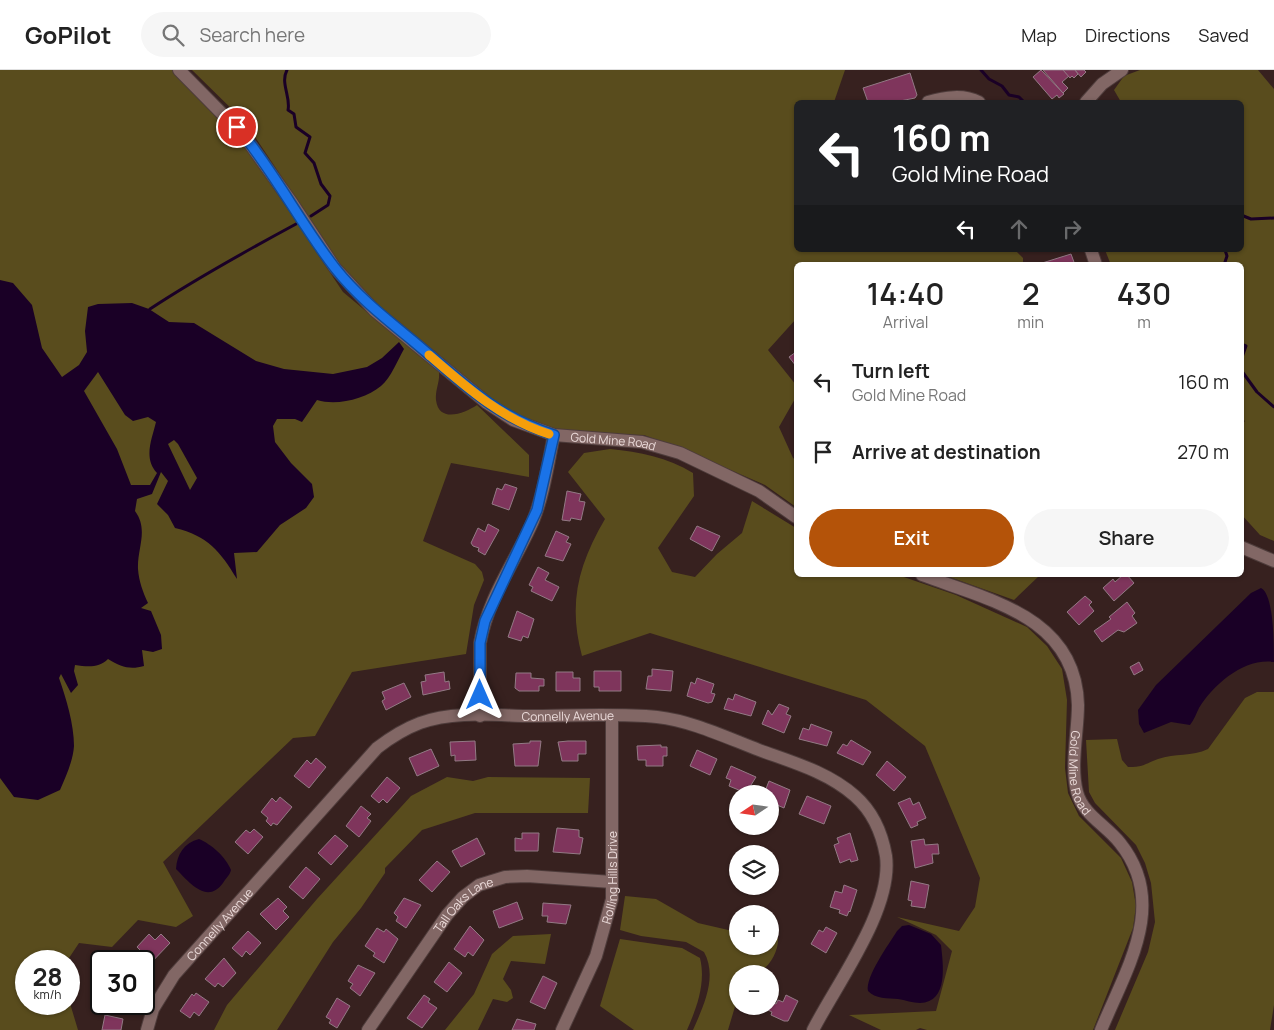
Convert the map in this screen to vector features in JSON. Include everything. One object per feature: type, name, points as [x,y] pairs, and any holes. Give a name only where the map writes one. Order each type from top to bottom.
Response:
[{"type":"street","name":"Gold Mine Road","points":[[179,70],[245,137],[335,268],[374,310],[487,403],[513,420],[554,435],[642,442],[680,453],[759,492],[794,515]]},
{"type":"street","points":[[1088,100],[1102,84],[1122,70]]},
{"type":"street","points":[[934,100],[960,97],[972,100]]},
{"type":"street","points":[[480,716],[480,643],[482,631],[489,609],[537,510],[554,435]]},
{"type":"street","points":[[1244,548],[1274,561]]},
{"type":"street","name":"Gold Mine Road","points":[[927,577],[1008,608],[1032,620],[1057,643],[1070,664],[1078,697],[1075,776],[1077,792],[1086,809],[1119,842],[1130,856],[1139,876],[1144,899],[1140,934],[1101,1030]]},
{"type":"street","name":"Connelly Avenue","points":[[147,1030],[158,1001],[174,975],[377,748],[397,734],[420,723],[444,717],[480,716],[612,716],[657,718],[695,725],[831,778],[856,797],[873,818],[880,834],[886,855],[884,892],[876,915],[813,1030]]},
{"type":"street","name":"Rolling Hills Drive","points":[[562,1030],[601,940],[612,899],[612,716]]},
{"type":"street","name":"Tall Oaks Lane","points":[[368,1030],[454,906],[479,886],[505,877],[527,876],[612,882]]},
{"type":"shaded area","points":[[0,70],[174,70],[235,130],[343,292],[439,372],[436,400],[442,412],[447,414],[460,413],[477,405],[529,455],[529,477],[451,463],[423,541],[475,564],[482,572],[484,580],[474,605],[466,654],[352,672],[315,736],[293,738],[163,862],[193,916],[176,927],[138,920],[112,947],[79,943],[74,950],[15,950],[15,1015],[74,1015],[78,1030],[0,1030]]},
{"type":"shaded area","points":[[192,70],[845,70],[835,100],[794,100],[794,252],[1017,252],[1023,258],[1023,262],[794,262],[794,321],[768,350],[794,382],[794,401],[779,427],[794,459],[794,506],[765,485],[644,435],[576,434],[556,430],[513,413],[491,400],[380,308],[340,264],[245,122]]},
{"type":"shaded area","points":[[1140,70],[1258,70],[1274,89],[1274,541],[1260,535],[1244,517],[1244,262],[1110,262],[1106,252],[1244,252],[1244,100],[1120,100],[1114,90],[1124,76]]},
{"type":"shaded area","points":[[0,280],[13,283],[32,305],[42,348],[62,377],[79,365],[87,352],[85,331],[88,307],[98,304],[132,303],[149,309],[169,322],[194,323],[256,361],[284,369],[333,374],[367,367],[382,358],[399,342],[404,349],[388,378],[374,391],[359,398],[342,402],[317,400],[302,422],[295,419],[277,419],[273,426],[275,442],[291,463],[312,484],[314,497],[306,508],[280,525],[257,552],[234,553],[237,579],[225,560],[212,546],[196,535],[175,528],[168,515],[157,504],[168,481],[161,472],[152,494],[137,499],[135,511],[139,518],[142,532],[138,569],[148,603],[141,608],[151,611],[161,635],[162,649],[153,652],[142,650],[144,666],[134,668],[117,664],[108,659],[101,664],[93,666],[75,665],[74,671],[78,685],[71,693],[61,674],[59,678],[71,720],[74,746],[71,763],[60,790],[38,800],[14,797],[0,778]],"holes":[[[98,372],[125,415],[133,421],[148,417],[156,422],[149,455],[150,461],[157,473],[150,485],[131,485],[117,449],[84,391]],[[174,440],[197,478],[190,490],[168,444]]]},
{"type":"shaded area","points":[[610,449],[632,452],[653,456],[683,467],[693,473],[694,496],[658,548],[672,572],[695,577],[717,554],[742,533],[752,501],[794,527],[794,577],[904,577],[956,595],[1027,627],[1047,646],[1062,669],[1067,700],[1065,768],[1068,793],[1079,816],[1121,858],[1132,882],[1136,906],[1133,928],[1093,1030],[927,1030],[920,1028],[916,1030],[881,1030],[849,1015],[936,1011],[952,951],[936,935],[897,917],[959,931],[975,907],[980,878],[925,746],[866,700],[650,633],[582,656],[576,619],[578,585],[588,552],[605,519],[568,472],[584,453]]},
{"type":"shaded area","points":[[950,577],[1038,577],[1014,600]]},
{"type":"shaded area","points":[[1261,588],[1269,600],[1271,610],[1274,662],[1252,664],[1231,674],[1205,699],[1190,725],[1171,722],[1144,733],[1139,724],[1138,710],[1156,685],[1251,593]]},
{"type":"shaded area","points":[[1257,692],[1274,692],[1274,1005],[1270,1030],[1115,1030],[1148,952],[1155,922],[1151,883],[1145,863],[1136,845],[1095,803],[1089,792],[1086,740],[1117,739],[1122,760],[1128,767],[1141,766],[1164,757],[1202,751],[1208,749],[1245,698]]},
{"type":"shaded area","points":[[447,777],[473,781],[488,777],[590,778],[588,813],[475,813],[422,830],[385,868],[385,873],[361,908],[333,942],[277,1030],[214,1030],[227,1005],[317,899],[411,796]]},
{"type":"shaded area","points":[[199,839],[218,852],[226,860],[231,870],[223,883],[211,892],[198,889],[176,869],[178,859],[185,846]]},
{"type":"shaded area","points":[[625,896],[656,899],[698,923],[729,930],[729,955],[774,955],[768,965],[729,965],[729,1015],[732,1015],[728,1030],[693,1030],[708,992],[710,972],[704,952],[686,942],[641,936],[620,930]]},
{"type":"shaded area","points":[[909,925],[931,934],[941,945],[943,971],[940,989],[936,996],[929,1001],[920,1003],[878,997],[871,994],[868,991],[868,985],[874,969],[897,931],[902,926]]},
{"type":"shaded area","points":[[551,934],[545,964],[511,961],[503,979],[511,990],[513,998],[507,1002],[493,999],[478,1030],[445,1030],[474,994],[492,954],[513,936]]},
{"type":"shaded area","points":[[620,939],[682,948],[700,958],[702,977],[700,995],[687,1030],[634,1030],[600,1006]]},
{"type":"building","points":[[1041,70],[1064,94],[1059,98],[1057,95],[1052,99],[1033,77]]},
{"type":"building","points":[[1043,70],[1063,70],[1069,76],[1062,82],[1068,88],[1063,93]]},
{"type":"building","points":[[1063,70],[1075,70],[1078,74],[1074,78],[1072,76],[1070,78]]},
{"type":"building","points":[[1075,70],[1084,70],[1086,72],[1081,77]]},
{"type":"building","points":[[910,73],[917,95],[915,98],[905,100],[867,100],[863,88]]},
{"type":"building","points":[[1071,254],[1074,262],[1045,262]]},
{"type":"building","points":[[794,353],[794,363],[789,357]]},
{"type":"building","points":[[505,484],[517,488],[509,510],[492,504],[497,488],[502,490]]},
{"type":"building","points":[[567,491],[581,494],[579,501],[585,502],[581,520],[571,518],[570,521],[562,520]]},
{"type":"building","points":[[488,524],[499,530],[485,555],[478,551],[479,548],[471,543],[478,528],[485,532]]},
{"type":"building","points":[[697,526],[720,536],[712,551],[690,539]]},
{"type":"building","points":[[556,531],[569,537],[566,542],[571,544],[563,561],[545,556]]},
{"type":"building","points":[[538,567],[549,573],[545,580],[559,587],[552,601],[531,591],[533,587],[529,585]]},
{"type":"building","points":[[1121,577],[1129,577],[1134,583],[1114,601],[1103,588],[1113,579],[1115,582]]},
{"type":"building","points":[[1085,596],[1092,602],[1089,605],[1094,611],[1079,625],[1067,612]]},
{"type":"building","points":[[1127,602],[1135,613],[1132,616],[1137,623],[1124,632],[1118,630],[1102,642],[1094,631],[1111,619],[1109,617]]},
{"type":"building","points":[[517,611],[534,619],[528,638],[523,636],[521,641],[508,637]]},
{"type":"building","points":[[1139,662],[1143,670],[1134,675],[1130,667]]},
{"type":"building","points":[[652,669],[673,671],[671,691],[646,689],[648,676],[652,676]]},
{"type":"building","points":[[594,671],[621,671],[621,691],[599,691],[599,687],[594,687]]},
{"type":"building","points":[[444,672],[445,682],[449,681],[450,689],[423,695],[421,682],[426,681],[425,675]]},
{"type":"building","points":[[556,672],[573,672],[573,678],[580,678],[580,691],[556,691]]},
{"type":"building","points":[[516,673],[531,673],[531,678],[544,679],[544,686],[539,686],[539,691],[519,691],[515,688]]},
{"type":"building","points":[[697,678],[714,684],[711,693],[715,694],[712,702],[708,703],[687,696],[691,682],[695,684]]},
{"type":"building","points":[[404,683],[411,697],[386,710],[382,701],[385,699],[382,692]]},
{"type":"building","points":[[735,694],[756,702],[751,716],[724,709],[728,698],[733,700]]},
{"type":"building","points":[[779,704],[789,708],[786,714],[791,716],[784,733],[762,724],[768,710],[772,715]]},
{"type":"building","points":[[811,724],[832,732],[827,746],[799,739],[803,728],[809,730]]},
{"type":"building","points":[[851,740],[871,752],[863,765],[837,753],[843,744],[847,746]]},
{"type":"building","points":[[475,741],[476,760],[455,761],[455,755],[451,756],[450,742]]},
{"type":"building","points":[[530,741],[541,741],[538,766],[515,766],[513,744],[530,743]]},
{"type":"building","points":[[586,741],[586,754],[578,754],[578,761],[562,761],[558,742]]},
{"type":"building","points":[[661,745],[661,747],[667,747],[667,756],[663,756],[663,766],[646,766],[646,760],[638,760],[637,746]]},
{"type":"building","points":[[431,749],[439,766],[417,776],[409,758]]},
{"type":"building","points":[[697,750],[717,759],[710,775],[690,766]]},
{"type":"building","points":[[316,758],[326,767],[309,788],[294,776],[307,760],[311,764]]},
{"type":"building","points":[[887,761],[906,777],[894,791],[876,775]]},
{"type":"building","points":[[731,766],[756,777],[751,785],[729,785],[731,780],[726,778]]},
{"type":"building","points":[[387,777],[400,788],[387,803],[383,799],[379,803],[371,796]]},
{"type":"building","points":[[769,781],[778,785],[767,785]]},
{"type":"building","points":[[779,785],[790,790],[784,808],[779,806]]},
{"type":"building","points":[[807,796],[831,806],[824,824],[799,814]]},
{"type":"building","points":[[280,797],[292,807],[277,825],[273,823],[271,826],[266,821],[268,818],[261,812],[272,798],[276,802]]},
{"type":"building","points":[[910,798],[913,805],[919,802],[926,818],[917,822],[918,825],[911,828],[898,803]]},
{"type":"building","points":[[361,806],[371,814],[367,818],[371,821],[359,837],[346,826]]},
{"type":"building","points":[[557,828],[579,830],[579,837],[583,838],[580,854],[553,852]]},
{"type":"building","points":[[254,829],[263,837],[248,854],[235,842],[246,830],[250,833]]},
{"type":"building","points":[[522,833],[539,833],[538,851],[515,851],[515,838],[522,839]]},
{"type":"building","points":[[850,833],[858,860],[851,862],[850,859],[840,863],[834,845],[839,843],[837,838]]},
{"type":"building","points":[[335,835],[348,846],[331,865],[318,853]]},
{"type":"building","points":[[477,838],[485,854],[461,867],[452,851]]},
{"type":"building","points":[[924,839],[925,845],[938,844],[939,854],[932,854],[933,863],[915,868],[911,841]]},
{"type":"building","points":[[437,861],[450,872],[432,892],[419,880]]},
{"type":"building","points":[[306,867],[320,879],[303,899],[289,887]]},
{"type":"building","points":[[911,881],[929,885],[925,908],[911,906],[912,901],[908,900]]},
{"type":"building","points":[[844,885],[857,890],[847,916],[839,913],[840,910],[830,907],[835,891],[842,893]]},
{"type":"building","points":[[278,898],[287,907],[283,911],[289,917],[276,930],[260,914]]},
{"type":"building","points":[[404,898],[421,905],[406,928],[396,921],[398,917],[394,913]]},
{"type":"building","points":[[517,902],[523,919],[499,928],[493,911]]},
{"type":"building","points":[[543,903],[571,905],[566,924],[547,922],[548,916],[542,916]]},
{"type":"building","points":[[470,926],[484,940],[473,956],[468,952],[465,957],[454,949]]},
{"type":"building","points":[[826,927],[837,933],[826,953],[811,944],[819,930],[823,932]]},
{"type":"building","points":[[377,928],[384,932],[386,929],[398,939],[384,963],[373,956],[375,953],[365,946]]},
{"type":"building","points":[[248,931],[261,943],[250,955],[246,951],[242,957],[232,948]]},
{"type":"building","points":[[149,934],[155,940],[161,934],[170,943],[155,959],[155,950],[140,950],[137,947]]},
{"type":"building","points":[[224,958],[236,973],[223,987],[218,983],[215,987],[205,979]]},
{"type":"building","points":[[449,962],[462,973],[447,992],[434,982]]},
{"type":"building","points":[[358,965],[375,973],[360,996],[350,988],[353,984],[348,981]]},
{"type":"building","points":[[543,976],[557,983],[545,1009],[530,1002]]},
{"type":"building","points":[[196,993],[209,1002],[199,1016],[194,1012],[190,1018],[180,1011],[192,994],[194,996]]},
{"type":"building","points":[[424,995],[430,999],[428,1002],[437,1008],[422,1028],[407,1018]]},
{"type":"building","points":[[786,995],[798,1001],[788,1021],[771,1015],[779,1015],[779,1000],[783,1002]]},
{"type":"building","points":[[337,998],[350,1006],[337,1028],[329,1023],[331,1020],[326,1017]]},
{"type":"building","points":[[105,1015],[123,1019],[121,1030],[102,1030]]},
{"type":"building","points":[[517,1019],[536,1024],[534,1030],[512,1030]]},
{"type":"waterway","points":[[287,70],[285,85],[289,105],[288,110],[294,114],[296,127],[310,137],[305,153],[314,163],[321,184],[330,196],[328,205],[311,216]]},
{"type":"waterway","points":[[981,70],[989,79],[1002,86],[1009,95],[1019,97],[1022,100]]},
{"type":"waterway","points":[[1244,216],[1251,219],[1274,218]]},
{"type":"waterway","points":[[150,309],[222,265],[296,224]]},
{"type":"waterway","points":[[1225,262],[1227,256],[1226,252]]},
{"type":"waterway","points":[[1244,345],[1246,346],[1244,352]]},
{"type":"waterway","points":[[1244,374],[1257,392],[1274,407]]},
{"type":"slow traffic","points":[[429,355],[502,414],[533,429],[549,434]]},
{"type":"route","points":[[237,127],[253,146],[335,268],[374,310],[502,414],[533,429],[554,435],[540,499],[533,521],[489,609],[482,631],[480,643],[480,695]]}]
